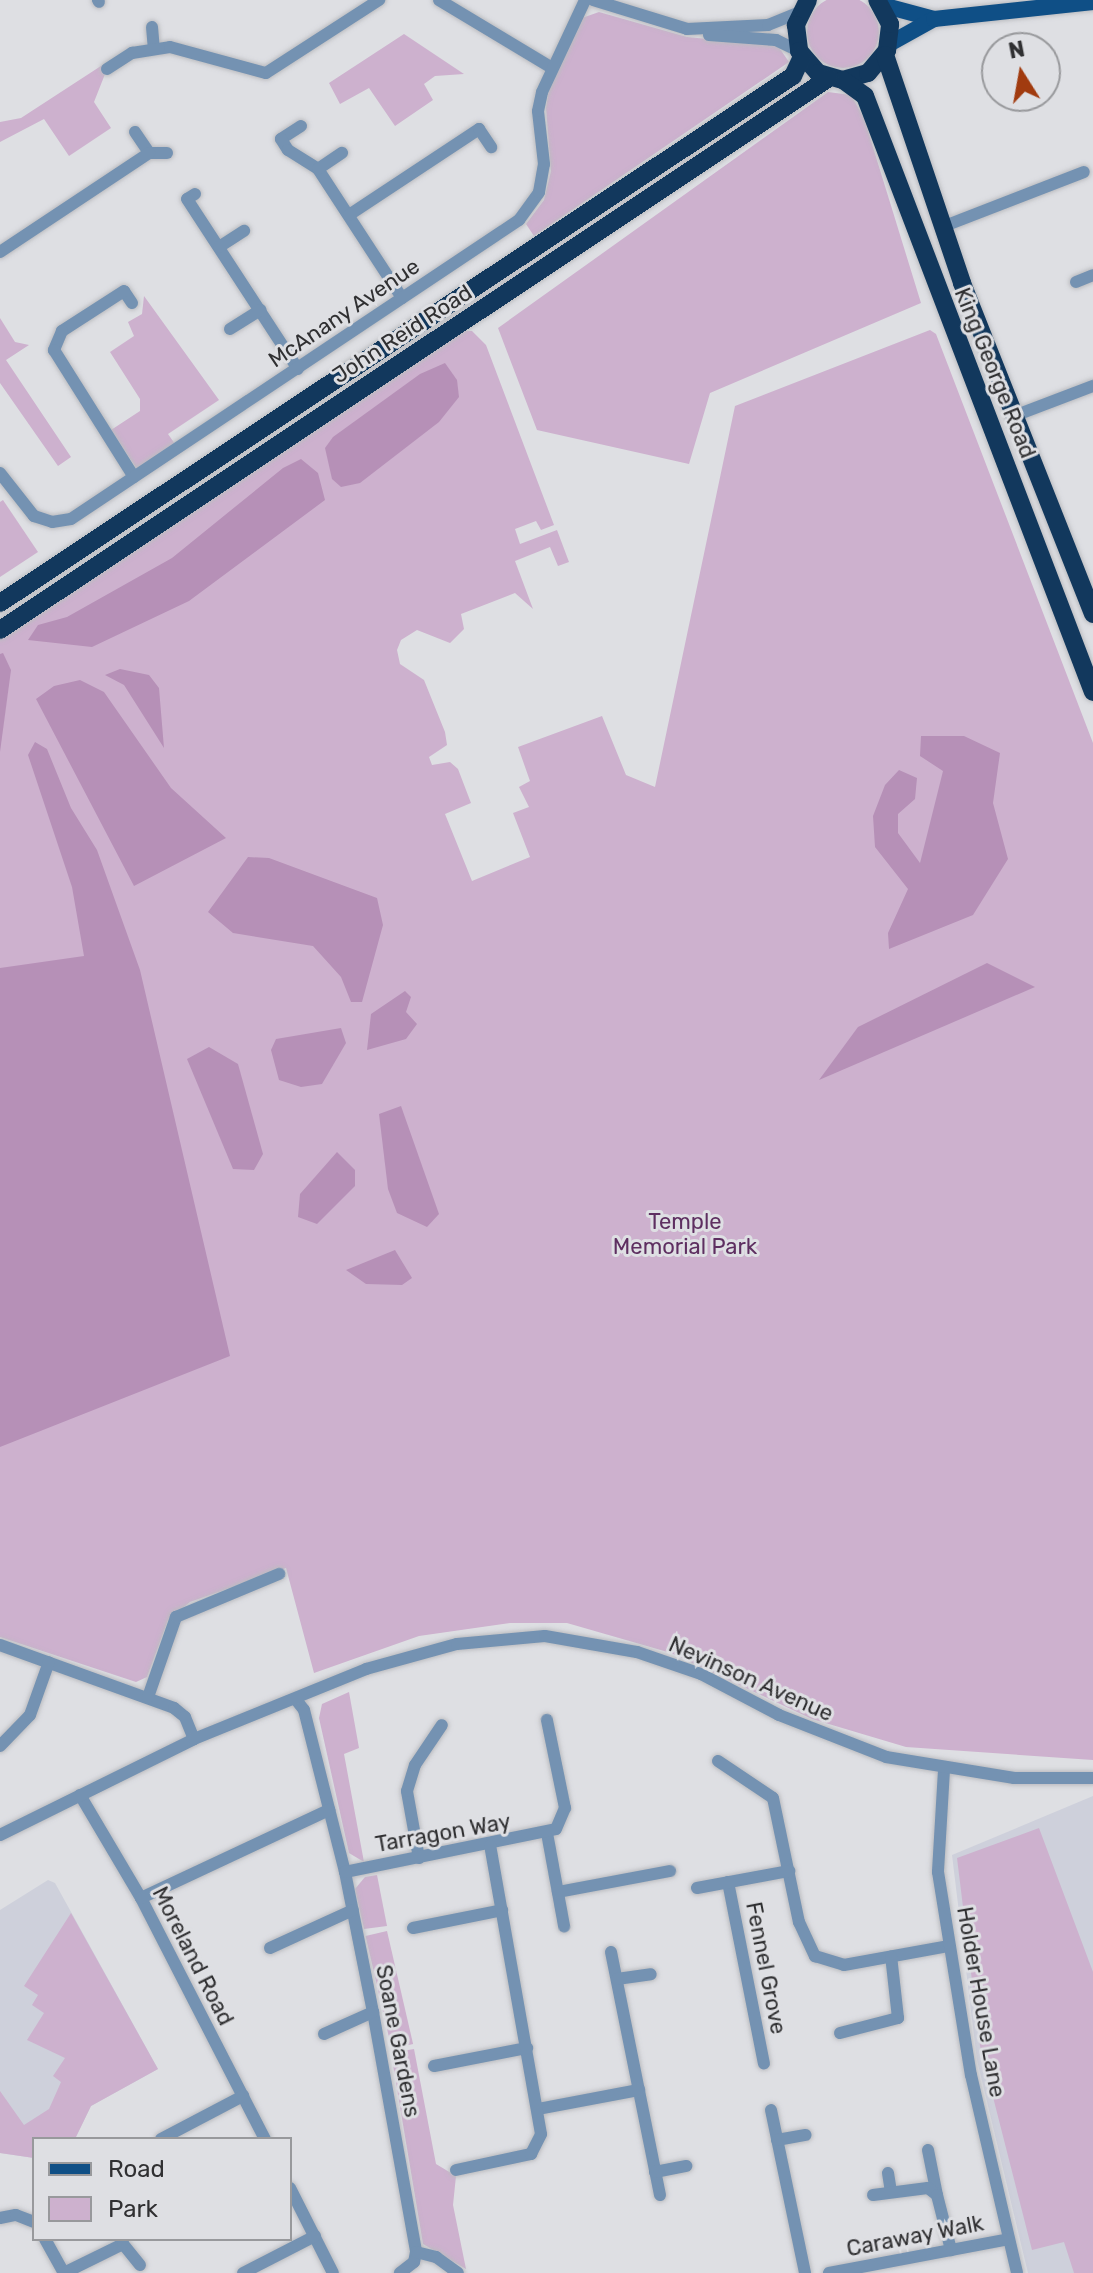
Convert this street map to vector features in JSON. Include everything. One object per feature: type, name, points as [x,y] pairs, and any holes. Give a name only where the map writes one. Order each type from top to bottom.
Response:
[{"type":"highway","name":"King George Road","points":[[880,2],[890,24],[887,50],[942,227],[1093,614]]},
{"type":"highway","points":[[801,54],[804,6]]},
{"type":"highway","name":"John Reid Road","points":[[0,630],[836,79],[868,73],[887,50]]},
{"type":"highway","name":"King George Road","points":[[801,54],[865,96],[1093,692]]},
{"type":"highway","name":"John Reid Road","points":[[0,603],[793,76],[801,54]]},
{"type":"highway","points":[[980,398],[1003,388]]},
{"type":"main road","points":[[880,2],[934,19],[1093,2]]},
{"type":"main road","points":[[887,50],[934,19]]},
{"type":"street","points":[[107,69],[132,53],[170,47],[266,73],[379,0]]},
{"type":"street","points":[[439,0],[552,68]]},
{"type":"street","name":"McAnany Avenue","points":[[0,473],[26,510],[52,522],[71,519],[519,220],[531,207],[544,164],[538,111],[552,68],[585,0]]},
{"type":"street","points":[[593,0],[687,29],[776,40],[801,54]]},
{"type":"street","points":[[687,29],[757,26],[804,6]]},
{"type":"street","points":[[152,27],[154,48]]},
{"type":"street","points":[[301,126],[281,139],[288,150],[318,169],[402,298]]},
{"type":"street","points":[[349,215],[479,129],[491,147]]},
{"type":"street","points":[[135,132],[149,153]]},
{"type":"street","points":[[0,252],[149,153],[167,153]]},
{"type":"street","points":[[318,169],[342,153]]},
{"type":"street","points":[[942,227],[1084,172]]},
{"type":"street","points":[[195,194],[187,199],[298,369]]},
{"type":"street","points":[[219,247],[244,231]]},
{"type":"street","points":[[1076,282],[1093,275]]},
{"type":"street","points":[[132,303],[124,291],[62,331],[54,350],[134,477]]},
{"type":"street","points":[[230,329],[260,310]]},
{"type":"street","points":[[1014,416],[1093,386]]},
{"type":"street","points":[[148,1697],[176,1617],[279,1574]]},
{"type":"street","name":"Nevinson Avenue","points":[[0,1835],[194,1739],[282,1702],[297,1701],[354,1674],[422,1652],[545,1636],[637,1652],[701,1674],[847,1744],[944,1770],[1014,1778],[1093,1778]]},
{"type":"street","points":[[0,1645],[148,1697],[185,1717],[194,1739]]},
{"type":"street","points":[[0,1746],[30,1715],[49,1662]]},
{"type":"street","name":"Soane Gardens","points":[[297,1701],[304,1710],[345,1872],[416,2252]]},
{"type":"street","points":[[547,1720],[565,1808],[565,1819],[547,1833],[564,1926]]},
{"type":"street","points":[[419,1858],[407,1791],[415,1765],[442,1725]]},
{"type":"street","name":"Fennel Grove","points":[[718,1761],[773,1798],[805,1942],[815,1956],[844,1965],[949,1946]]},
{"type":"street","name":"Holder House Lane","points":[[944,1770],[938,1872],[971,2075],[1017,2273]]},
{"type":"street","name":"Moreland Road","points":[[80,1795],[141,1898],[264,2137]]},
{"type":"street","points":[[141,1898],[329,1810]]},
{"type":"street","name":"Tarragon Way","points":[[345,1872],[547,1833]]},
{"type":"street","points":[[456,2170],[531,2154],[541,2134],[490,1845]]},
{"type":"street","points":[[558,1892],[670,1871]]},
{"type":"street","name":"Fennel Grove","points":[[697,1888],[789,1871]]},
{"type":"street","name":"Fennel Grove","points":[[728,1882],[764,2063]]},
{"type":"street","points":[[270,1948],[353,1910]]},
{"type":"street","points":[[413,1928],[502,1910]]},
{"type":"street","points":[[611,1952],[660,2195]]},
{"type":"street","points":[[840,2033],[898,2018],[891,1956]]},
{"type":"street","points":[[617,1979],[651,1974]]},
{"type":"street","points":[[324,2034],[373,2012]]},
{"type":"street","points":[[434,2066],[527,2048]]},
{"type":"street","points":[[538,2109],[639,2090]]},
{"type":"street","points":[[165,2137],[243,2096]]},
{"type":"street","points":[[771,2110],[805,2273]]},
{"type":"street","points":[[777,2140],[806,2135]]},
{"type":"street","points":[[928,2150],[951,2250]]},
{"type":"street","points":[[655,2172],[686,2166]]},
{"type":"street","points":[[888,2173],[891,2192]]},
{"type":"street","points":[[873,2195],[928,2188],[937,2195]]},
{"type":"street","points":[[292,2192],[333,2273]]},
{"type":"street","points":[[0,2218],[16,2215],[32,2221]]},
{"type":"street","points":[[243,2273],[315,2236]]},
{"type":"street","name":"Caraway Walk","points":[[829,2273],[860,2270],[1009,2239]]},
{"type":"street","points":[[46,2241],[64,2273],[123,2242],[140,2265]]},
{"type":"street","points":[[400,2273],[414,2262],[416,2252],[436,2257],[458,2273]]},
{"type":"shaded area","points":[[445,363],[457,380],[459,397],[439,422],[360,483],[341,487],[332,479],[325,448],[333,437],[420,374]]},
{"type":"shaded area","points":[[301,459],[318,473],[325,500],[189,601],[92,647],[28,640],[38,625],[67,617],[172,558],[283,468]]},
{"type":"shaded area","points":[[3,653],[11,670],[0,752],[0,654]]},
{"type":"shaded area","points":[[120,669],[149,675],[159,688],[164,748],[124,685],[105,675]]},
{"type":"shaded area","points":[[80,680],[104,692],[171,788],[226,838],[134,886],[36,699],[54,686]]},
{"type":"shaded area","points":[[921,736],[964,736],[1000,753],[993,803],[1008,859],[973,915],[889,949],[888,933],[908,889],[875,847],[873,816],[885,785],[899,770],[917,778],[915,799],[898,814],[898,833],[920,863],[943,771],[920,756]]},
{"type":"shaded area","points":[[35,742],[47,749],[71,808],[97,850],[140,970],[230,1356],[0,1447],[0,968],[84,956],[72,887],[28,755]]},
{"type":"shaded area","points":[[248,857],[269,858],[377,898],[383,925],[362,1002],[351,1002],[341,977],[313,946],[233,933],[208,912]]},
{"type":"shaded area","points":[[987,963],[1035,987],[819,1080],[858,1027]]},
{"type":"shaded area","points":[[405,991],[411,997],[406,1012],[417,1024],[406,1039],[367,1050],[371,1014]]},
{"type":"shaded area","points":[[341,1028],[346,1043],[322,1084],[301,1087],[279,1080],[271,1050],[276,1039]]},
{"type":"shaded area","points":[[209,1047],[238,1064],[263,1154],[254,1170],[233,1169],[187,1059]]},
{"type":"shaded area","points":[[401,1106],[439,1214],[427,1227],[397,1213],[388,1189],[379,1114]]},
{"type":"shaded area","points":[[337,1152],[355,1170],[355,1186],[317,1224],[298,1217],[300,1194]]},
{"type":"shaded area","points":[[395,1250],[412,1278],[402,1285],[366,1284],[346,1270]]},
{"type":"shaded area","points":[[1093,1796],[1093,2273],[1028,2273],[977,2060],[952,1855]]},
{"type":"shaded area","points":[[48,1880],[55,1883],[158,2069],[91,2106],[76,2137],[32,2137],[32,2158],[0,2153],[0,1910]]},
{"type":"green space","points":[[829,-1],[857,-1],[863,2],[873,12],[878,25],[878,39],[873,52],[863,62],[850,67],[836,67],[823,62],[813,52],[808,39],[808,25],[813,12]]},
{"type":"green space","points":[[599,12],[687,37],[778,46],[789,62],[534,236],[526,224],[544,200],[551,171],[546,108],[549,88],[582,18]]},
{"type":"green space","points":[[404,34],[464,74],[435,76],[424,84],[433,100],[395,126],[369,88],[340,104],[329,83]]},
{"type":"green space","points":[[104,64],[107,69],[94,102],[111,128],[69,156],[44,119],[0,142],[0,122],[21,118]]},
{"type":"green space","points":[[828,92],[851,95],[864,118],[921,303],[710,393],[689,464],[537,430],[498,328]]},
{"type":"green space","points":[[144,296],[219,400],[168,434],[175,444],[137,469],[111,430],[140,411],[140,399],[110,352],[134,336],[128,322],[142,314]]},
{"type":"green space","points":[[0,318],[15,342],[29,345],[6,360],[71,457],[58,466],[0,383]]},
{"type":"green space","name":"Temple Memorial Park","points":[[930,330],[936,334],[1093,743],[1093,1760],[906,1747],[812,1719],[671,1653],[567,1623],[510,1623],[419,1636],[314,1673],[286,1568],[190,1602],[168,1620],[147,1677],[136,1682],[0,1637],[0,636],[462,331],[472,331],[486,345],[554,525],[541,530],[536,521],[515,529],[520,544],[557,530],[569,562],[558,566],[550,547],[515,561],[533,609],[515,593],[461,614],[464,629],[450,643],[417,630],[401,640],[397,650],[400,664],[424,680],[445,732],[447,745],[429,757],[432,765],[450,762],[458,769],[471,803],[445,814],[472,881],[530,857],[513,813],[529,807],[519,787],[530,781],[518,747],[602,716],[626,775],[655,787],[735,406]]},
{"type":"green space","points":[[3,500],[38,552],[0,577],[0,502]]},
{"type":"green space","points":[[349,1692],[359,1748],[344,1754],[364,1862],[349,1853],[319,1718],[322,1704]]},
{"type":"green space","points":[[1039,1828],[1093,1972],[1093,2273],[1074,2273],[1064,2242],[1032,2250],[980,2046],[957,1858]]},
{"type":"green space","points":[[377,1875],[387,1926],[364,1929],[355,1889],[365,1877]]},
{"type":"green space","points":[[71,1913],[158,2069],[91,2106],[76,2137],[32,2137],[32,2158],[0,2153],[0,2091],[24,2125],[49,2109],[61,2082],[53,2076],[65,2058],[27,2040],[44,2013],[32,2005],[38,1995],[24,1986]]},
{"type":"green space","points":[[387,1931],[413,2044],[392,2049],[366,1936]]},
{"type":"green space","points":[[414,2049],[436,2164],[456,2176],[453,2205],[466,2269],[423,2244],[391,2053]]}]
